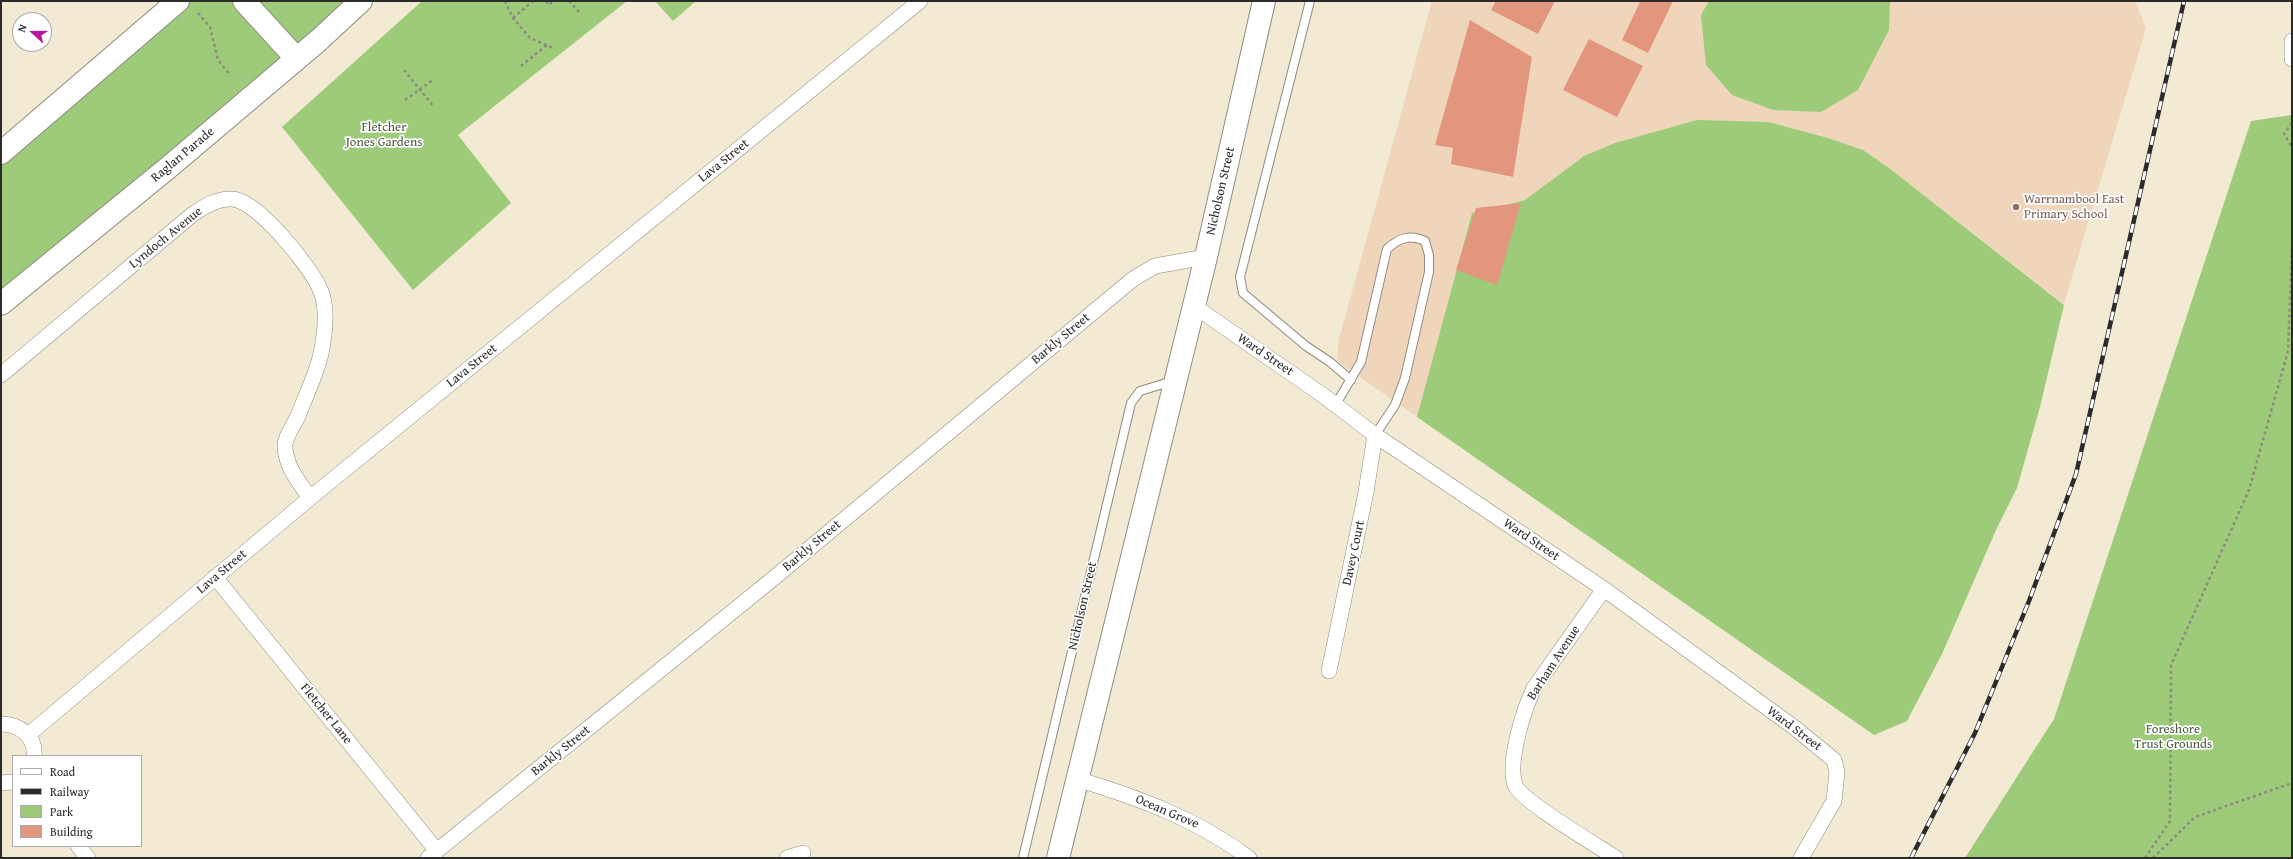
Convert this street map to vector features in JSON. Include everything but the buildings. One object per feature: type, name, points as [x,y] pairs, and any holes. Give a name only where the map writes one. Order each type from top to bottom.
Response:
[{"type":"main road","points":[[1,153],[178,1]]},
{"type":"main road","points":[[244,1],[296,58]]},
{"type":"main road","name":"Raglan Parade","points":[[1,304],[169,167],[361,1]]},
{"type":"main road","name":"Nicholson Street","points":[[1058,858],[1206,257],[1264,1]]},
{"type":"street","name":"Lava Street","points":[[28,735],[310,498],[920,1]]},
{"type":"street","points":[[2292,41],[2292,59]]},
{"type":"street","name":"Lyndoch Avenue","points":[[1,375],[193,214],[210,203],[232,199],[249,205],[267,219],[318,285],[325,312],[323,343],[297,417],[285,445],[287,461],[294,476],[310,498]]},
{"type":"street","name":"Barkly Street","points":[[433,855],[775,577],[1133,279],[1155,266],[1206,257]]},
{"type":"street","name":"Ward Street","points":[[1194,306],[1336,404],[1374,435],[1604,588],[1820,747],[1834,760],[1838,772],[1835,796],[1831,807],[1801,858]]},
{"type":"street","name":"Davey Court","points":[[1329,671],[1366,492],[1374,435]]},
{"type":"street","name":"Fletcher Lane","points":[[215,577],[433,855]]},
{"type":"street","name":"Barham Avenue","points":[[1604,588],[1534,688],[1527,702],[1513,768],[1515,786],[1527,799],[1616,858]]},
{"type":"street","points":[[1,724],[12,725],[20,728],[28,735],[33,744],[34,755]]},
{"type":"street","name":"Ocean Grove","points":[[1077,779],[1152,804],[1189,820],[1223,838],[1249,858]]},
{"type":"street","points":[[1,783],[12,782]]},
{"type":"street","points":[[79,847],[88,858]]},
{"type":"street","points":[[787,858],[803,853]]},
{"type":"lane","points":[[1310,1],[1240,276],[1243,293],[1306,346],[1330,362],[1351,380]]},
{"type":"lane","points":[[1336,404],[1361,362],[1388,250],[1398,240],[1416,236],[1425,241],[1429,255],[1429,272],[1405,378],[1395,405],[1374,435]]},
{"type":"lane","name":"Nicholson Street","points":[[1023,858],[1131,403],[1140,391],[1175,381]]},
{"type":"path","points":[[505,1],[513,18],[530,38],[554,48]]},
{"type":"path","points":[[513,18],[534,1]]},
{"type":"path","points":[[546,1],[549,5],[553,1]]},
{"type":"path","points":[[569,1],[579,12]]},
{"type":"path","points":[[198,13],[210,27],[218,60],[230,74]]},
{"type":"path","points":[[521,66],[547,45]]},
{"type":"path","points":[[404,70],[434,107]]},
{"type":"path","points":[[405,100],[434,79]]},
{"type":"path","points":[[2292,123],[2284,134],[2292,147]]},
{"type":"path","points":[[2145,858],[2170,821],[2171,665],[2250,490],[2288,351],[2292,244]]},
{"type":"path","points":[[2153,858],[2195,817],[2292,783]]},
{"type":"shaded area","name":"Warrnambool East Primary School","points":[[1432,1],[2135,1],[2146,28],[2064,304],[1889,168],[1863,150],[1828,138],[1769,122],[1738,122],[1584,156],[1525,200],[1472,213],[1417,417],[1337,361],[1339,339]]},
{"type":"green space","points":[[178,1],[361,1],[1,301],[1,153]]},
{"type":"green space","name":"Fletcher Jones Gardens","points":[[422,1],[627,1],[458,135],[511,203],[413,290],[282,127]]},
{"type":"green space","points":[[655,1],[696,1],[673,21]]},
{"type":"green space","points":[[1709,1],[1890,1],[1889,30],[1858,90],[1821,112],[1773,110],[1732,95],[1706,65],[1701,15]]},
{"type":"green space","name":"Foreshore Trust Grounds","points":[[2292,115],[2292,858],[1965,858],[2054,719],[2251,121]]},
{"type":"green space","points":[[1697,120],[1769,122],[1828,138],[1863,150],[1889,168],[2064,305],[2040,407],[2017,488],[1996,530],[1942,654],[1907,721],[1874,735],[1417,417],[1472,213],[1525,200],[1584,156],[1615,143]]},
{"type":"railway","points":[[1911,858],[1975,733],[2029,601],[2076,474],[2184,1]]},
{"type":"place","name":"Warrnambool East Primary School","points":[[2016,207]]}]
